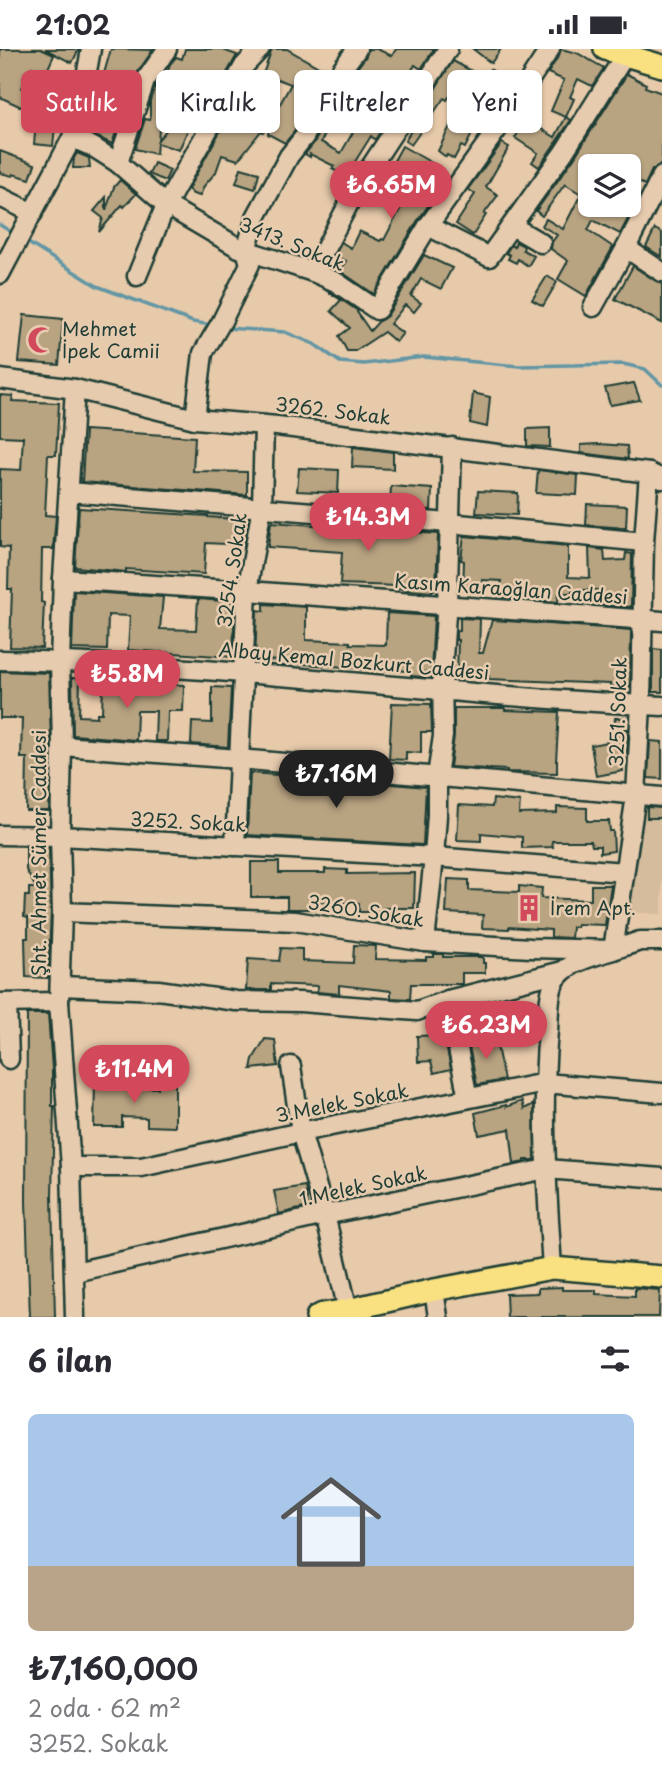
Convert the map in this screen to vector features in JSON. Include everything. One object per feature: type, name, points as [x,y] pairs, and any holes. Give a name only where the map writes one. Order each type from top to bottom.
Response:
[{"type":"main road","points":[[605,49],[662,64]]},
{"type":"main road","points":[[321,1316],[434,1290],[552,1268],[662,1277]]},
{"type":"street","points":[[3,269],[72,138],[91,49]]},
{"type":"street","points":[[118,163],[145,81],[167,49]]},
{"type":"street","points":[[137,276],[166,205],[244,66],[260,49]]},
{"type":"street","points":[[195,419],[203,353],[250,264],[246,250],[256,217],[289,156],[304,137],[342,69],[357,49]]},
{"type":"street","points":[[313,272],[358,186],[448,49]]},
{"type":"street","name":"3413. Sokak","points":[[72,138],[93,147],[118,163],[166,205],[239,248],[336,282],[377,310],[428,226],[550,49]]},
{"type":"street","points":[[428,226],[489,257],[564,152],[625,55]]},
{"type":"street","points":[[593,307],[662,176]]},
{"type":"street","points":[[0,197],[33,213]]},
{"type":"street","points":[[512,226],[541,243]]},
{"type":"street","points":[[626,248],[662,272]]},
{"type":"street","name":"3262. Sokak","points":[[0,379],[75,389],[195,419],[452,447],[655,476]]},
{"type":"street","name":"Şht. Ahmet Sümer Caddesi","points":[[75,389],[60,661],[62,912],[59,994],[72,1167],[75,1317]]},
{"type":"street","name":"3254. Sokak","points":[[234,846],[247,591],[262,507],[264,425]]},
{"type":"street","points":[[425,942],[435,857],[437,776],[443,736],[442,673],[452,447]]},
{"type":"street","name":"3251. Sokak","points":[[613,950],[636,795],[641,705],[643,541],[655,476]]},
{"type":"street","points":[[69,492],[643,541]]},
{"type":"street","name":"Kasım Karaoğlan Caddesi","points":[[63,579],[662,621]]},
{"type":"street","name":"Albay Kemal Bozkurt Caddesi","points":[[0,660],[60,661],[242,673],[443,691],[662,706]]},
{"type":"street","points":[[62,746],[662,797]]},
{"type":"street","name":"3252. Sokak","points":[[0,835],[435,857],[624,872]]},
{"type":"street","name":"3260. Sokak","points":[[62,912],[295,921],[425,942],[531,948],[613,950],[640,941],[662,940]]},
{"type":"street","points":[[9,1059],[4,1003],[59,994],[158,990],[236,1001],[300,1002],[417,1011],[448,1000],[563,971],[581,960],[613,950]]},
{"type":"street","points":[[552,1268],[546,1169],[545,1083],[551,998],[554,984],[563,971]]},
{"type":"street","points":[[448,1000],[468,1098]]},
{"type":"street","points":[[291,1066],[301,1132],[348,1310]]},
{"type":"street","name":"3.Melek Sokak","points":[[72,1167],[141,1167],[545,1083],[662,1093]]},
{"type":"street","name":"1.Melek Sokak","points":[[75,1272],[325,1215],[546,1169],[662,1178]]},
{"type":"street","points":[[434,1290],[438,1317]]},
{"type":"shaded area","points":[[643,798],[662,799],[662,914],[624,912]]},
{"type":"building","points":[[0,49],[41,49],[54,55],[47,70],[32,67],[31,70],[21,70],[21,107],[0,97]]},
{"type":"building","points":[[45,49],[79,49],[72,63]]},
{"type":"building","points":[[111,49],[153,50],[139,70],[105,70]]},
{"type":"building","points":[[185,49],[220,49],[237,55],[229,70],[168,70],[176,57],[182,59]]},
{"type":"building","points":[[272,49],[287,49],[324,70],[294,70],[294,132],[285,143],[268,134],[280,133],[280,104],[291,84],[280,80],[280,70],[264,70]]},
{"type":"building","points":[[368,49],[377,49],[392,56],[396,49],[434,49],[421,69],[415,65],[412,70],[356,70]]},
{"type":"building","points":[[473,49],[501,49],[491,63]]},
{"type":"building","points":[[561,49],[577,53],[604,68],[592,86],[578,79],[570,97],[574,99],[566,117],[551,111],[564,80],[548,73]]},
{"type":"building","points":[[453,61],[470,70],[447,70]]},
{"type":"building","points":[[447,70],[447,100],[444,98],[433,114],[433,92]]},
{"type":"building","points":[[627,74],[646,84],[645,87],[662,93],[662,161],[652,170],[645,185],[641,183],[641,154],[578,154],[578,192],[565,184],[542,216],[536,211],[574,158]]},
{"type":"building","points":[[155,86],[158,140],[164,133],[186,133],[179,150],[157,143],[156,154],[135,149],[145,119],[150,120],[150,101]]},
{"type":"building","points":[[566,117],[571,120],[539,167],[532,162],[538,153],[515,138],[518,133],[542,133],[542,129],[555,137]]},
{"type":"building","points":[[447,132],[472,133],[465,148],[461,146],[454,159],[438,151]]},
{"type":"building","points":[[35,133],[54,133],[53,146],[34,144]]},
{"type":"building","points":[[89,133],[116,133],[112,144]]},
{"type":"building","points":[[219,133],[259,133],[238,160],[222,155],[216,172],[204,186],[200,196],[188,189]]},
{"type":"building","points":[[320,133],[326,133],[321,142],[341,153],[353,133],[379,133],[375,140],[371,136],[347,178],[332,169],[334,166],[305,154]]},
{"type":"building","points":[[410,133],[419,133],[411,145],[405,141]]},
{"type":"building","points":[[502,143],[509,147],[486,187],[498,195],[473,235],[456,224],[475,194],[468,189]]},
{"type":"building","points":[[402,146],[439,167],[428,183],[439,191],[418,220],[374,294],[340,271],[346,261],[335,256],[341,242],[351,248],[359,231],[380,241],[384,240],[407,196],[377,181],[377,177],[385,165],[390,168]]},
{"type":"building","points":[[0,151],[35,164],[30,179],[0,173]]},
{"type":"building","points":[[77,153],[89,158],[90,168],[73,168]]},
{"type":"building","points":[[154,163],[170,170],[165,181],[149,174]]},
{"type":"building","points":[[241,168],[259,173],[255,189],[236,183]]},
{"type":"building","points":[[120,180],[136,194],[124,207],[122,205],[99,232],[103,218],[94,211],[106,197],[106,210],[114,187]]},
{"type":"building","points":[[578,200],[578,217],[629,217],[620,234],[593,220],[588,230],[613,247],[586,296],[558,279],[568,261],[551,249],[557,235],[542,226],[546,219],[563,229]]},
{"type":"building","points":[[655,229],[662,233],[662,257],[646,247]]},
{"type":"building","points":[[516,242],[534,256],[528,266],[518,259],[516,263],[508,259],[510,255],[506,253]]},
{"type":"building","points":[[424,255],[452,268],[441,289],[421,279],[411,296],[421,303],[414,312],[405,305],[390,324],[403,333],[396,342],[384,332],[355,351],[347,351],[339,336],[350,328],[331,311],[341,300],[322,288],[330,292],[358,311],[370,331],[387,316]]},
{"type":"building","points":[[633,266],[662,283],[662,323],[615,299]]},
{"type":"building","points":[[547,276],[557,282],[543,306],[532,300]]},
{"type":"building","name":"Mehmet İpek Camii","points":[[24,315],[63,319],[59,365],[19,362]]},
{"type":"building","points":[[634,383],[640,400],[610,405],[605,388]]},
{"type":"building","points":[[473,393],[490,397],[487,427],[470,423]]},
{"type":"building","points":[[0,395],[13,396],[12,401],[59,403],[56,455],[48,455],[45,515],[56,516],[53,549],[42,549],[42,648],[10,647],[12,589],[8,589],[9,548],[0,547],[0,469],[21,470],[23,437],[0,436]]},
{"type":"building","points":[[550,428],[550,447],[527,446],[527,429]]},
{"type":"building","points":[[85,430],[195,437],[193,471],[247,472],[247,495],[82,482]]},
{"type":"building","points":[[581,445],[627,446],[628,459],[581,453]]},
{"type":"building","points":[[353,447],[393,452],[393,469],[352,467]]},
{"type":"building","points":[[299,468],[339,470],[338,493],[297,491]]},
{"type":"building","points":[[538,470],[578,475],[577,495],[536,493]]},
{"type":"building","points":[[391,486],[432,489],[431,510],[390,507]]},
{"type":"building","points":[[478,491],[518,493],[517,515],[476,513]]},
{"type":"building","points":[[587,504],[627,506],[626,528],[586,525]]},
{"type":"building","points":[[79,508],[248,520],[244,545],[206,543],[204,574],[126,569],[126,572],[75,567]]},
{"type":"building","points":[[271,522],[438,534],[436,590],[432,592],[407,590],[398,586],[340,584],[342,552],[268,547]]},
{"type":"building","points":[[464,536],[568,546],[568,577],[590,578],[589,548],[604,550],[605,561],[625,560],[626,553],[632,554],[631,607],[597,605],[598,590],[559,593],[558,602],[533,600],[534,596],[498,596],[502,581],[482,580],[481,591],[463,590],[464,561],[461,560]]},
{"type":"building","points":[[74,591],[163,597],[160,629],[196,630],[198,599],[235,602],[233,657],[128,650],[130,616],[108,615],[107,650],[72,649]]},
{"type":"building","points":[[264,604],[306,607],[306,640],[350,644],[386,645],[387,613],[434,616],[431,672],[424,672],[424,677],[411,676],[411,671],[255,660],[257,610],[264,611]]},
{"type":"building","points":[[460,618],[480,619],[479,653],[483,653],[492,620],[631,630],[630,688],[610,684],[457,676],[456,631],[460,631]]},
{"type":"building","points":[[653,649],[662,650],[662,692],[653,692]]},
{"type":"building","points":[[0,671],[49,673],[49,811],[26,811],[27,758],[21,758],[22,718],[0,718]]},
{"type":"building","points":[[72,678],[80,678],[79,716],[97,717],[97,713],[102,713],[103,681],[115,682],[114,684],[184,685],[183,711],[168,711],[167,741],[155,741],[156,711],[137,711],[136,740],[73,735]]},
{"type":"building","points":[[212,687],[231,688],[228,747],[191,744],[192,722],[212,723]]},
{"type":"building","points":[[392,703],[431,704],[432,732],[421,732],[421,753],[406,752],[406,760],[389,759]]},
{"type":"building","points":[[454,708],[559,712],[557,773],[450,767]]},
{"type":"building","points":[[615,718],[625,718],[624,729],[628,729],[627,754],[620,754],[623,771],[596,776],[591,745],[613,741]]},
{"type":"building","points":[[650,741],[662,742],[662,779],[648,778]]},
{"type":"building","points":[[250,773],[426,787],[423,845],[247,835]]},
{"type":"building","points":[[493,799],[520,802],[519,814],[557,813],[557,807],[587,808],[587,821],[609,821],[610,831],[613,831],[614,851],[600,853],[600,846],[592,846],[591,841],[552,841],[553,847],[522,848],[522,837],[481,833],[481,841],[457,840],[459,805],[492,807]]},
{"type":"building","points":[[647,807],[662,808],[662,818],[647,818]]},
{"type":"building","points":[[26,847],[49,847],[51,912],[48,978],[26,977],[25,938],[28,938],[28,918],[24,917],[25,896],[29,896],[29,888],[36,888],[26,870]]},
{"type":"building","points":[[251,862],[279,862],[279,873],[325,873],[325,869],[347,870],[347,874],[415,873],[414,908],[383,908],[383,912],[359,912],[359,903],[315,902],[315,909],[287,909],[287,897],[251,897]]},
{"type":"building","points":[[448,879],[469,880],[469,890],[519,892],[519,886],[542,888],[541,898],[591,900],[591,885],[611,885],[605,925],[577,924],[577,927],[572,927],[571,938],[551,937],[551,930],[482,928],[483,915],[446,913]]},
{"type":"building","points":[[354,945],[376,946],[375,959],[426,960],[426,957],[434,957],[434,954],[443,954],[443,957],[480,957],[485,963],[485,973],[462,973],[462,984],[411,984],[410,999],[391,998],[391,991],[339,985],[339,994],[317,992],[318,986],[271,984],[271,990],[246,990],[248,959],[279,961],[281,948],[302,949],[302,961],[353,963]]},
{"type":"building","points":[[27,1014],[48,1014],[54,1106],[52,1196],[55,1317],[30,1317],[26,1202]]},
{"type":"building","points":[[444,1035],[451,1069],[434,1073],[431,1061],[418,1062],[417,1036]]},
{"type":"building","points":[[495,1037],[504,1080],[477,1085],[468,1042]]},
{"type":"building","points":[[265,1039],[275,1040],[278,1066],[251,1069],[253,1059]]},
{"type":"building","points":[[95,1083],[112,1083],[112,1087],[158,1088],[158,1084],[175,1084],[175,1127],[147,1126],[147,1118],[122,1117],[122,1127],[94,1127]]},
{"type":"building","points":[[522,1101],[524,1109],[534,1104],[535,1160],[514,1164],[510,1129],[479,1135],[475,1113]]},
{"type":"building","points":[[305,1186],[308,1207],[279,1214],[274,1191]]},
{"type":"building","points":[[562,1287],[562,1290],[596,1290],[596,1294],[635,1296],[635,1288],[660,1290],[659,1317],[507,1317],[506,1294],[538,1293],[538,1288]]},
{"type":"waterway","points":[[0,225],[16,235]]},
{"type":"waterway","points":[[25,241],[97,286],[193,322],[211,325]]},
{"type":"waterway","points":[[226,328],[285,332],[314,344],[340,362],[364,364],[424,357],[519,366],[623,364],[645,369],[662,385]]},
{"type":"place","name":"Mehmet İpek Camii","points":[[41,340]]},
{"type":"place","name":"İrem Apt.","points":[[529,908]]}]
